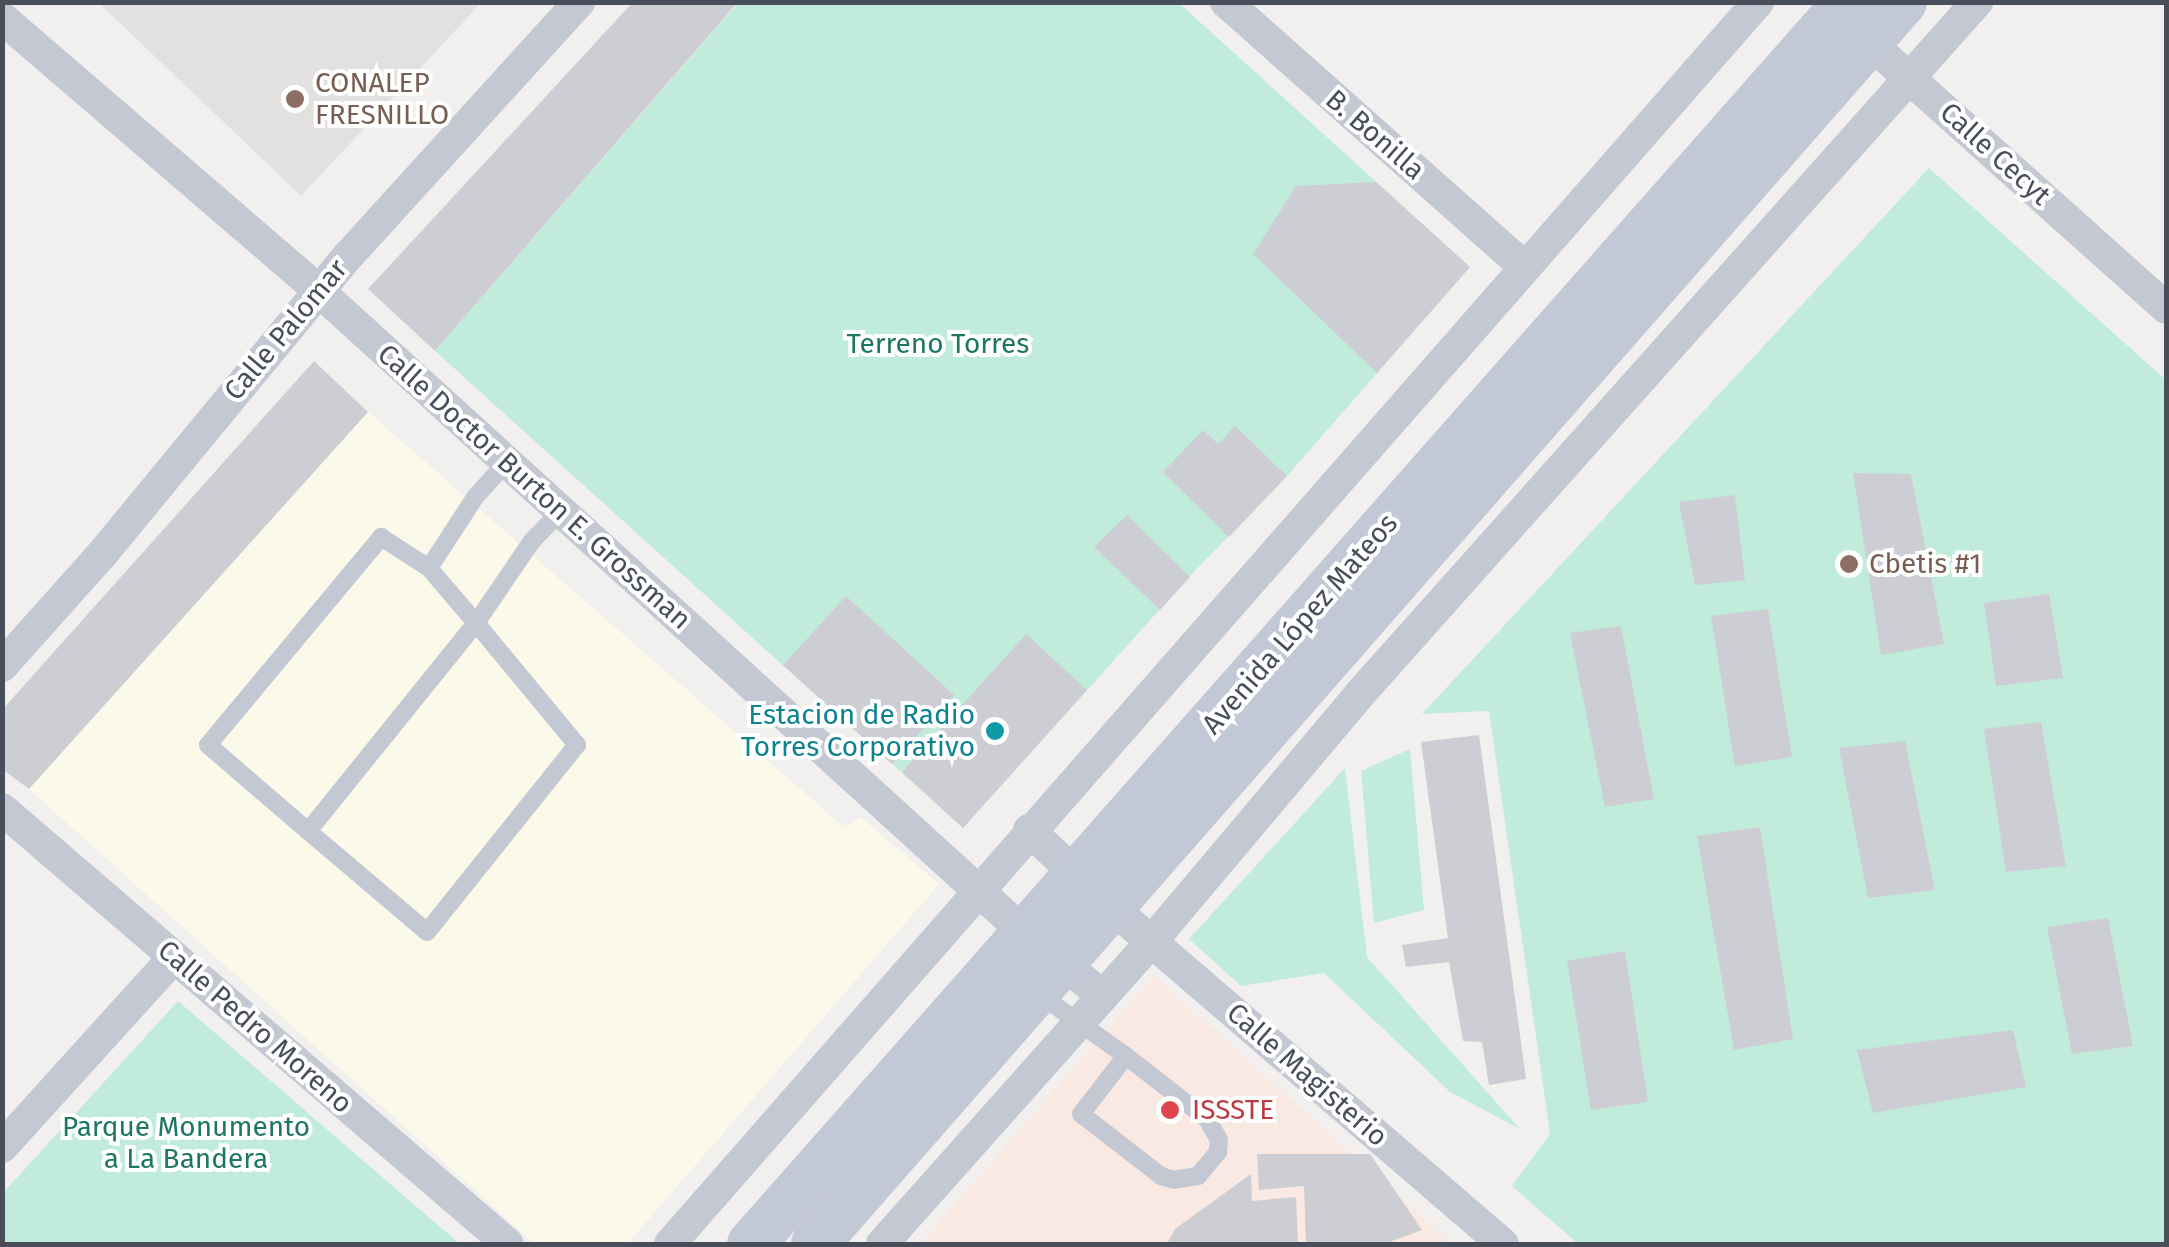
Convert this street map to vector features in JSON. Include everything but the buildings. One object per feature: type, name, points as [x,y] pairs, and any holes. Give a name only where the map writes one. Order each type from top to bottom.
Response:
[{"type":"main road","name":"Avenida López Mateos","points":[[814,1244],[1094,891],[1844,15],[1903,2]]},
{"type":"main road","name":"Avenida López Mateos","points":[[752,1244],[1041,962]]},
{"type":"street","name":"Calle Palomar","points":[[2,666],[103,553],[320,292],[579,2]]},
{"type":"street","name":"B. Bonilla","points":[[1226,2],[1525,267]]},
{"type":"street","points":[[670,1244],[1758,2]]},
{"type":"street","points":[[882,1244],[1152,941],[1358,694],[1977,2]]},
{"type":"street","name":"Calle Cecyt","points":[[1844,15],[2166,308]]},
{"type":"street","name":"Calle Doctor Burton E. Grossman","points":[[2,18],[320,292],[977,889],[1041,962],[1102,995]]},
{"type":"street","name":"Calle Pedro Moreno","points":[[2,809],[508,1244]]},
{"type":"street","name":"Calle Magisterio","points":[[1029,830],[1094,891],[1502,1244]]},
{"type":"street","points":[[2,1147],[174,957]]},
{"type":"lane","points":[[429,568],[476,496],[506,462]]},
{"type":"lane","points":[[308,832],[476,622],[532,541],[561,511]]},
{"type":"lane","points":[[380,537],[429,568],[577,745],[427,932],[208,745],[380,537]]},
{"type":"lane","points":[[1041,962],[1076,1022],[1126,1056],[1207,1118],[1219,1140],[1218,1152],[1198,1176],[1174,1180],[1161,1176],[1081,1114],[1126,1056]]},
{"type":"shaded area","name":"CONALEP FRESNILLO","points":[[99,3],[481,3],[301,196]]},
{"type":"shaded area","points":[[368,412],[845,828],[860,817],[939,884],[627,1244],[535,1244],[29,789]]},
{"type":"shaded area","name":"ISSSTE","points":[[1154,976],[1452,1244],[920,1244]]},
{"type":"green space","name":"Terreno Torres","points":[[738,3],[1179,3],[1470,267],[1287,476],[1189,577],[963,828],[435,351]]},
{"type":"green space","name":"Cbetis #1","points":[[1929,168],[2166,380],[2166,1244],[1578,1244],[1512,1186],[1550,1134],[1489,711],[1422,714]]},
{"type":"green space","points":[[1410,749],[1424,910],[1374,923],[1361,771]]},
{"type":"green space","points":[[1345,768],[1367,957],[1520,1129],[1450,1092],[1324,973],[1241,986],[1189,939]]},
{"type":"green space","name":"Parque Monumento a La Bandera","points":[[178,1001],[460,1244],[3,1244],[3,1193]]},
{"type":"place","name":"CONALEP FRESNILLO","points":[[295,99]]},
{"type":"place","name":"Cbetis #1","points":[[1849,564]]},
{"type":"place","name":"Estacion de Radio Torres Corporativo","points":[[995,731]]},
{"type":"place","name":"ISSSTE","points":[[1170,1110]]}]
